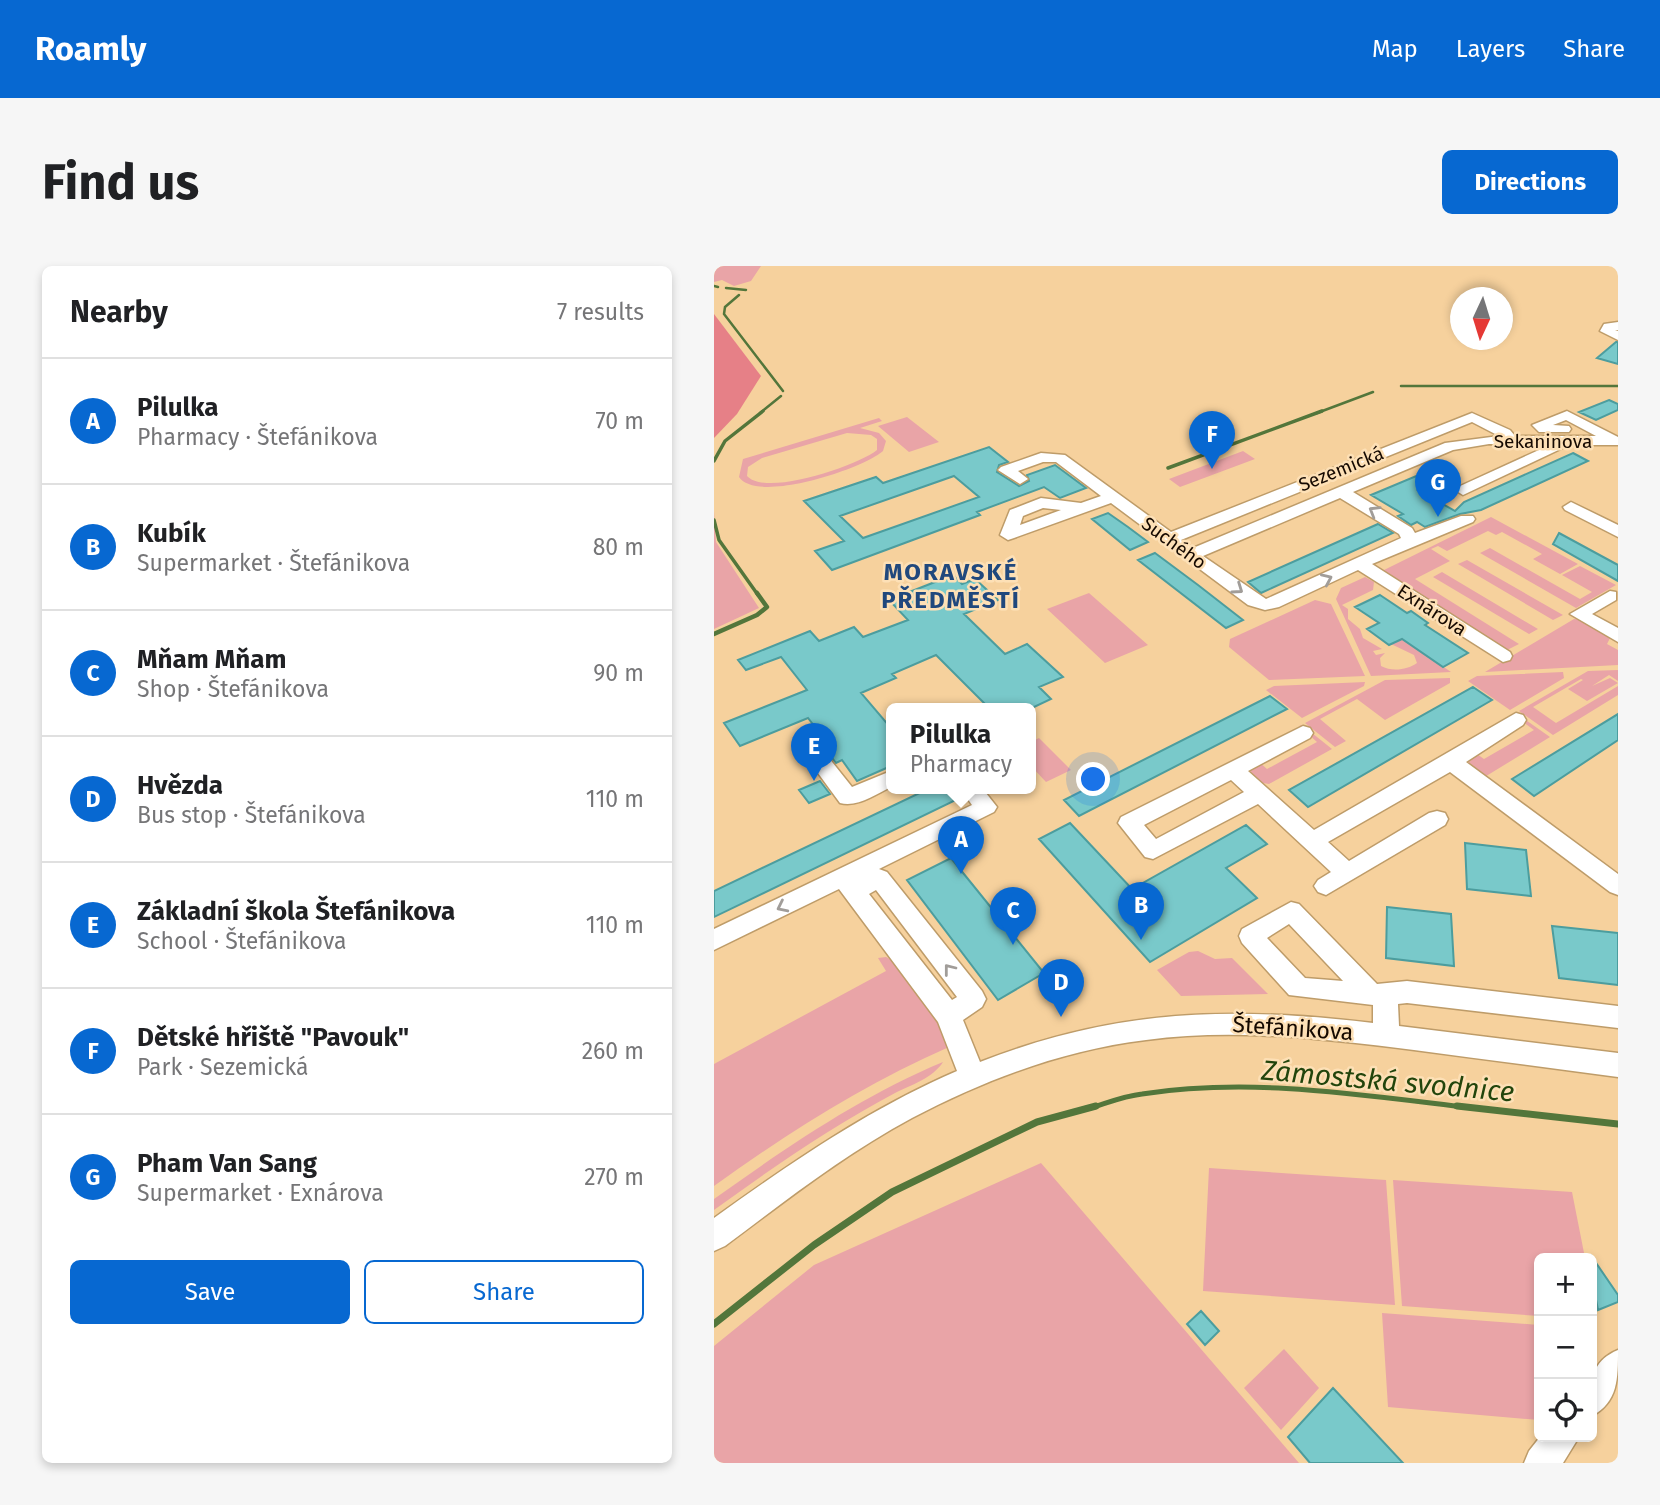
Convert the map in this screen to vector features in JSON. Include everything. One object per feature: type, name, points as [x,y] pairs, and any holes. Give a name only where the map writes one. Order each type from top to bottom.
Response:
[{"type":"street","points":[[1618,326],[1608,327],[1606,331],[1618,337]]},
{"type":"street","name":"Sezemická","points":[[1168,539],[1472,417],[1506,433],[1511,440]]},
{"type":"street","name":"Sekaninova","points":[[1468,441],[1560,441],[1611,432]]},
{"type":"street","name":"Sezemická","points":[[1190,555],[1450,446],[1468,441]]},
{"type":"street","points":[[1463,490],[1562,445],[1560,441]]},
{"type":"street","name":"Suchého","points":[[1020,479],[1006,470],[1051,456],[1060,458],[1213,572],[1257,603],[1265,605]]},
{"type":"street","points":[[1341,492],[1406,531],[1410,537],[1408,542]]},
{"type":"street","points":[[1082,508],[1112,497]]},
{"type":"street","points":[[1571,508],[1618,532]]},
{"type":"street","points":[[1408,542],[1467,519]]},
{"type":"street","name":"Exnárova","points":[[1265,605],[1408,542]]},
{"type":"street","name":"Exnárova","points":[[1360,564],[1503,656]]},
{"type":"street","points":[[1609,596],[1579,614],[1618,636]]},
{"type":"street","points":[[1312,841],[1451,762],[1516,720]]},
{"type":"street","points":[[1259,794],[1153,851],[1129,823],[1303,733]]},
{"type":"street","points":[[806,743],[848,798],[886,781]]},
{"type":"street","points":[[1451,762],[1618,886]]},
{"type":"street","points":[[1233,770],[1348,873]]},
{"type":"street","points":[[714,940],[848,884],[986,807],[975,794]]},
{"type":"street","points":[[1325,886],[1437,819]]},
{"type":"street","points":[[848,884],[949,1016],[974,1077]]},
{"type":"street","points":[[1387,1035],[1378,995],[1407,992],[1618,1017]]},
{"type":"street","name":"Štefánikova","points":[[714,1236],[795,1177],[902,1109],[974,1077],[1083,1041],[1179,1025],[1255,1023],[1318,1027],[1618,1065]]},
{"type":"street","points":[[1597,1393],[1618,1366]]},
{"type":"street","points":[[1541,1463],[1558,1442]]},
{"type":"shaded area","points":[[714,266],[761,266],[751,281],[734,286],[722,280],[714,282]]},
{"type":"shaded area","points":[[714,314],[761,376],[737,414],[714,438]]},
{"type":"shaded area","points":[[907,417],[939,442],[909,452],[878,426]]},
{"type":"shaded area","points":[[879,418],[882,421],[860,428],[879,433],[886,441],[883,451],[855,466],[810,481],[787,485],[766,487],[750,484],[739,477],[743,459]],"holes":[[[847,433],[871,435],[877,439],[877,450],[832,471],[773,483],[757,482],[747,476],[748,467],[762,458]]]},
{"type":"shaded area","points":[[1243,451],[1255,459],[1180,487],[1169,479]]},
{"type":"shaded area","points":[[714,511],[716,542],[759,608],[714,629]]},
{"type":"shaded area","points":[[1491,517],[1578,564],[1560,574],[1533,559],[1542,554],[1502,532],[1496,535],[1488,531],[1447,551],[1438,546],[1431,549],[1450,561],[1415,579],[1519,644],[1505,651],[1380,572]]},
{"type":"shaded area","points":[[1490,548],[1580,599],[1592,592],[1562,575],[1580,566],[1616,585],[1576,608],[1480,553]]},
{"type":"shaded area","points":[[1467,560],[1563,615],[1553,620],[1458,564]]},
{"type":"shaded area","points":[[1442,572],[1538,629],[1529,634],[1433,577]]},
{"type":"shaded area","points":[[1365,577],[1374,582],[1373,590],[1342,605],[1348,609],[1348,619],[1360,629],[1363,638],[1382,649],[1373,651],[1376,655],[1385,653],[1380,658],[1381,666],[1399,669],[1417,663],[1414,655],[1391,644],[1402,639],[1451,672],[1371,676],[1336,599],[1341,588]]},
{"type":"shaded area","points":[[1089,593],[1148,645],[1105,663],[1047,609]]},
{"type":"shaded area","points":[[1315,600],[1331,604],[1365,676],[1269,680],[1229,647],[1230,639]]},
{"type":"shaded area","points":[[1574,619],[1586,620],[1612,634],[1607,644],[1618,650],[1618,665],[1485,672]]},
{"type":"shaded area","points":[[1618,670],[1618,681],[1609,675],[1592,686],[1610,678],[1618,683],[1587,701],[1568,689],[1583,680],[1581,679],[1533,707],[1556,723],[1618,686],[1618,695],[1553,735],[1519,711],[1588,671]]},
{"type":"shaded area","points":[[1563,672],[1564,678],[1510,710],[1468,681],[1477,676]]},
{"type":"shaded area","points":[[1450,678],[1450,683],[1385,720],[1357,699],[1320,719],[1346,741],[1335,747],[1305,723],[1385,680]]},
{"type":"shaded area","points":[[1365,682],[1364,686],[1302,718],[1266,690],[1274,686]]},
{"type":"shaded area","points":[[1516,713],[1550,737],[1483,778],[1468,764],[1474,752],[1484,759],[1534,730],[1513,715]]},
{"type":"shaded area","points":[[1302,725],[1332,749],[1269,784],[1263,783],[1247,769],[1258,761],[1267,769],[1317,742],[1299,726]]},
{"type":"shaded area","points":[[1039,738],[1071,770],[1046,782],[1036,771],[1036,740]]},
{"type":"shaded area","points":[[1198,951],[1215,959],[1232,958],[1268,994],[1181,996],[1157,970],[1189,952]]},
{"type":"shaded area","points":[[886,957],[918,994],[948,1038],[949,1047],[828,1110],[714,1186],[714,1064],[886,971],[878,958]]},
{"type":"shaded area","points":[[943,1062],[928,1077],[871,1106],[825,1134],[714,1210],[714,1199],[797,1142],[883,1090]]},
{"type":"shaded area","points":[[1041,1163],[1299,1463],[714,1463],[714,1346],[814,1265]]},
{"type":"shaded area","points":[[1209,1168],[1386,1180],[1395,1305],[1203,1291]]},
{"type":"shaded area","points":[[1393,1180],[1572,1192],[1584,1253],[1534,1253],[1534,1316],[1402,1306]]},
{"type":"shaded area","points":[[1382,1313],[1534,1325],[1534,1420],[1388,1407]]},
{"type":"shaded area","points":[[1284,1349],[1319,1388],[1281,1430],[1244,1388]]},
{"type":"building","points":[[1616,342],[1618,364],[1597,358]]},
{"type":"building","points":[[1609,400],[1618,404],[1618,410],[1596,420],[1579,412]]},
{"type":"building","points":[[989,447],[1008,462],[999,465],[997,472],[1019,486],[1029,481],[1027,475],[1055,465],[1086,488],[1060,498],[1044,487],[977,512],[980,515],[832,570],[815,551],[844,541],[804,501],[876,477],[883,483]],"holes":[[[954,476],[979,497],[863,538],[840,516]]]},
{"type":"building","points":[[1573,453],[1588,461],[1481,510],[1460,514],[1425,527],[1417,522],[1411,525],[1398,516],[1403,514],[1371,495],[1440,466],[1453,474],[1418,490],[1455,511],[1464,502]]},
{"type":"building","points":[[1108,513],[1148,542],[1130,550],[1092,519]]},
{"type":"building","points":[[1378,524],[1393,533],[1261,593],[1248,582]]},
{"type":"building","points":[[1559,533],[1618,565],[1618,581],[1553,544]]},
{"type":"building","points":[[1155,553],[1243,620],[1226,628],[1138,560]]},
{"type":"building","points":[[953,575],[962,584],[975,579],[998,600],[964,614],[1005,654],[1027,644],[1063,677],[1039,687],[1051,699],[1036,706],[1036,703],[984,703],[936,655],[892,674],[896,678],[861,693],[886,722],[886,768],[857,781],[842,760],[836,763],[827,751],[832,749],[808,718],[740,746],[724,723],[807,690],[781,657],[746,670],[738,660],[810,631],[819,641],[854,627],[863,637],[908,620],[889,600]]},
{"type":"building","points":[[1380,595],[1407,613],[1411,611],[1428,623],[1425,625],[1468,653],[1443,667],[1402,639],[1389,645],[1367,629],[1379,623],[1355,607]]},
{"type":"building","points":[[1473,687],[1492,700],[1308,807],[1289,790]]},
{"type":"building","points":[[1270,696],[1287,709],[1079,816],[1064,800]]},
{"type":"building","points":[[1618,714],[1618,740],[1534,796],[1512,779]]},
{"type":"building","points":[[820,781],[830,794],[809,803],[799,790]]},
{"type":"building","points":[[917,794],[959,794],[962,797],[714,917],[714,891]]},
{"type":"building","points":[[1070,823],[1132,889],[1246,825],[1267,844],[1226,868],[1257,898],[1150,962],[1039,839]]},
{"type":"building","points":[[1465,843],[1526,850],[1531,896],[1467,889]]},
{"type":"building","points":[[951,858],[1044,973],[998,1000],[907,880]]},
{"type":"building","points":[[1387,907],[1451,914],[1454,966],[1386,958]]},
{"type":"building","points":[[1552,926],[1618,933],[1618,985],[1559,978]]},
{"type":"building","points":[[1597,1264],[1618,1295],[1618,1302],[1598,1310]]},
{"type":"building","points":[[1201,1311],[1219,1331],[1205,1345],[1187,1324]]},
{"type":"building","points":[[1333,1388],[1403,1463],[1310,1463],[1288,1437]]},
{"type":"waterway","points":[[714,286],[718,287]]},
{"type":"waterway","points":[[726,288],[746,290]]},
{"type":"waterway","points":[[739,295],[725,307],[724,314],[783,391]]},
{"type":"waterway","points":[[1401,386],[1618,386]]},
{"type":"waterway","points":[[1317,413],[1373,392]]},
{"type":"waterway","points":[[760,413],[781,396]]},
{"type":"waterway","points":[[714,461],[725,441],[763,411]]},
{"type":"waterway","points":[[1168,468],[1322,411]]},
{"type":"waterway","points":[[714,520],[719,540],[758,595]]},
{"type":"waterway","points":[[714,634],[757,615],[767,607],[757,593]]},
{"type":"waterway","name":"Zámostská svodnice","points":[[1090,1108],[1135,1095],[1224,1087],[1307,1090],[1472,1108]]},
{"type":"waterway","name":"Zámostská svodnice","points":[[714,1324],[814,1245],[892,1192],[1037,1122],[1096,1106]]},
{"type":"waterway","name":"Zámostská svodnice","points":[[1457,1106],[1618,1124]]},
{"type":"place","name":"Dětské hřiště \"Pavouk\"","points":[[1212,469]]},
{"type":"place","name":"Pham Van Sang","points":[[1438,517]]},
{"type":"place","name":"Základní škola Štefánikova","points":[[814,781]]},
{"type":"place","name":"Pilulka","points":[[961,874]]},
{"type":"place","name":"Kubík","points":[[1141,940]]},
{"type":"place","name":"Mňam Mňam","points":[[1013,945]]},
{"type":"place","name":"Hvězda","points":[[1061,1017]]},
{"type":"district","name":"MORAVSKÉ PŘEDMĚSTÍ","points":[[951,586]]}]
